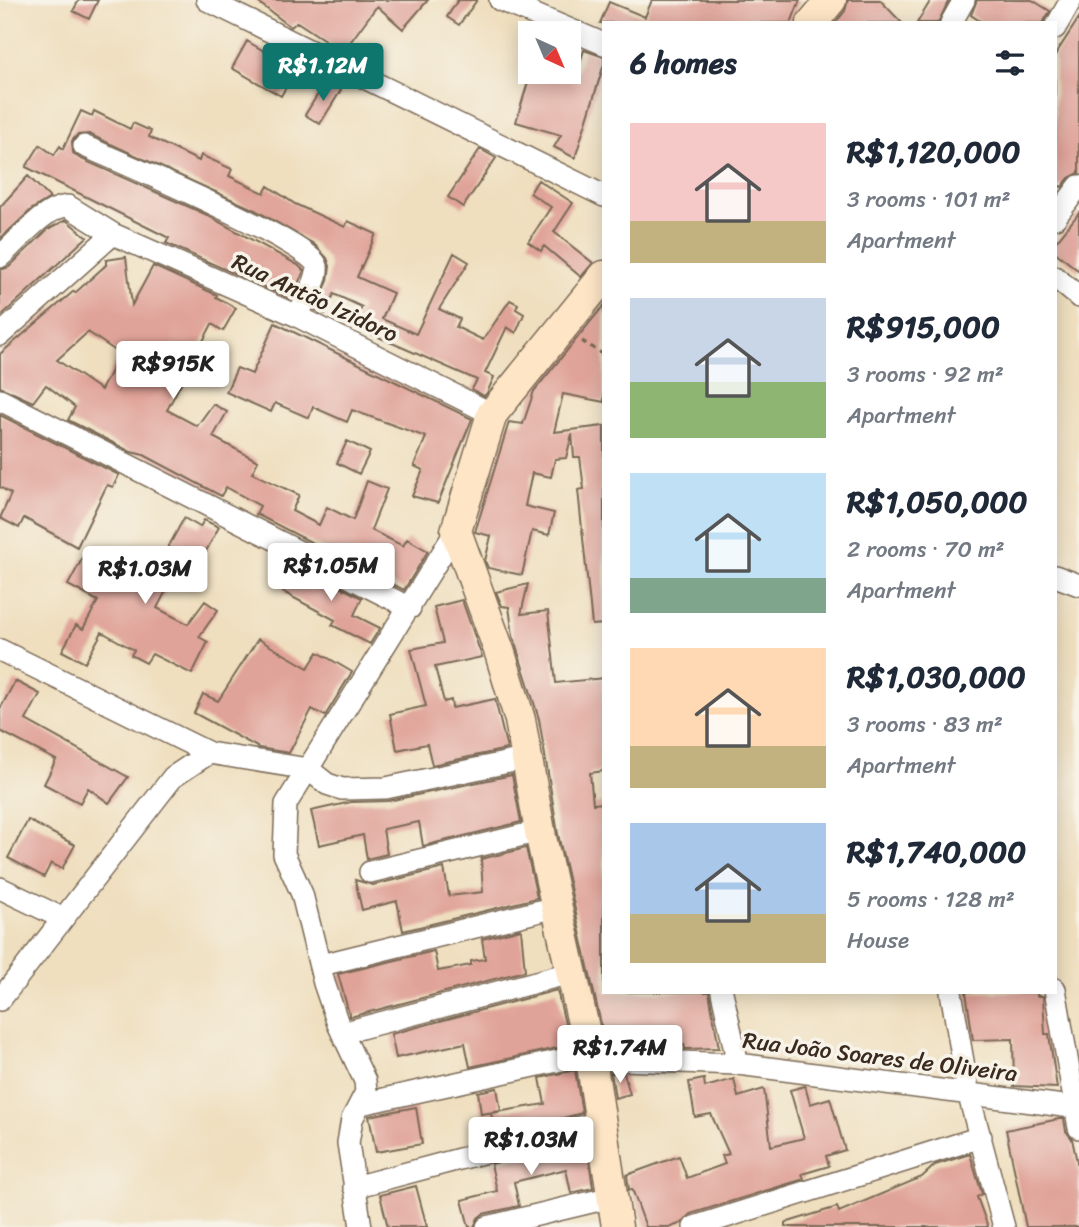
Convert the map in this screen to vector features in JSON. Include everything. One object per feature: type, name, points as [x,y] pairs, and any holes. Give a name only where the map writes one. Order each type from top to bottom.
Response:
[{"type":"street","points":[[207,0],[602,195]]},
{"type":"street","points":[[500,0],[602,43]]},
{"type":"street","points":[[814,21],[831,0]]},
{"type":"street","points":[[952,21],[964,0]]},
{"type":"street","points":[[1057,24],[1071,0]]},
{"type":"street","points":[[84,145],[270,232],[307,253],[314,259],[317,275],[297,316]]},
{"type":"street","points":[[1057,215],[1079,186]]},
{"type":"street","name":"Rua Antão Izidoro","points":[[0,257],[61,206],[75,209],[114,233],[297,316],[492,414]]},
{"type":"street","points":[[0,335],[114,233]]},
{"type":"street","points":[[361,1227],[348,1143],[352,1119],[366,1092],[365,1081],[342,1032],[324,983],[302,894],[284,853],[282,833],[286,804],[411,608],[456,531],[492,414],[602,278]]},
{"type":"street","points":[[1057,278],[1079,297]]},
{"type":"street","points":[[0,400],[411,608]]},
{"type":"street","points":[[456,531],[512,688],[556,907],[590,1057],[617,1227]]},
{"type":"street","points":[[1057,577],[1079,585]]},
{"type":"street","points":[[0,650],[209,753],[308,769],[327,784],[342,789],[386,788],[528,758]]},
{"type":"street","points":[[0,1000],[173,777],[209,753]]},
{"type":"street","points":[[370,872],[540,831]]},
{"type":"street","points":[[0,888],[62,918]]},
{"type":"street","points":[[321,965],[556,907]]},
{"type":"street","points":[[342,1032],[570,973]]},
{"type":"street","points":[[722,994],[738,1064]]},
{"type":"street","points":[[951,994],[969,1096],[1004,1227]]},
{"type":"street","points":[[1056,994],[1078,1115]]},
{"type":"street","name":"Rua João Soares de Oliveira","points":[[361,1104],[590,1057],[738,1064],[827,1074],[1078,1115]]},
{"type":"street","points":[[354,1187],[599,1122]]},
{"type":"street","points":[[694,1227],[981,1137]]},
{"type":"street","points":[[487,1227],[612,1197]]},
{"type":"building","points":[[79,0],[98,0],[89,19],[73,11]]},
{"type":"building","points":[[255,0],[428,0],[403,29],[377,6],[343,52],[297,22],[291,27]]},
{"type":"building","points":[[458,0],[477,0],[459,25],[447,17]]},
{"type":"building","points":[[652,0],[800,0],[792,21],[600,23],[609,2],[645,17]]},
{"type":"building","points":[[848,0],[880,0],[900,21],[837,21],[845,11]]},
{"type":"building","points":[[931,0],[949,0],[939,21],[918,21]]},
{"type":"building","points":[[977,0],[1032,0],[1050,11],[1044,21],[980,21],[971,15]]},
{"type":"building","points":[[1079,18],[1079,173],[1069,178],[1062,187],[1057,185],[1057,52]]},
{"type":"building","points":[[247,41],[296,70],[281,96],[232,68]]},
{"type":"building","points":[[584,50],[602,56],[602,70],[575,158],[554,147],[561,135],[516,122],[527,84],[581,84],[581,59]]},
{"type":"building","points":[[326,81],[341,90],[320,124],[305,115]]},
{"type":"building","points":[[81,111],[92,116],[94,111],[130,129],[133,123],[151,131],[149,137],[199,161],[201,155],[232,169],[229,176],[264,193],[268,186],[295,204],[345,227],[348,221],[376,234],[357,277],[393,293],[382,319],[416,334],[454,253],[469,262],[439,309],[460,319],[456,327],[483,340],[510,300],[518,304],[516,309],[524,314],[516,333],[507,327],[485,373],[494,377],[487,393],[484,396],[472,389],[477,380],[353,326],[362,307],[334,294],[325,314],[315,310],[328,281],[330,266],[327,258],[314,244],[255,210],[89,134],[77,135],[72,141],[73,153],[79,158],[205,214],[298,265],[304,271],[291,299],[166,243],[169,238],[26,167],[40,145],[54,155],[60,146],[63,149]]},
{"type":"building","points":[[480,149],[496,158],[463,207],[448,197]]},
{"type":"building","points":[[28,176],[50,198],[32,209],[0,239],[0,207]]},
{"type":"building","points":[[538,180],[573,203],[554,232],[593,263],[581,277],[544,246],[541,251],[528,242],[551,207],[530,193]]},
{"type":"building","points":[[1079,213],[1079,271],[1057,254],[1057,240]]},
{"type":"building","points":[[66,220],[87,237],[0,317],[0,270],[9,267],[48,229]]},
{"type":"building","points":[[126,257],[132,305],[153,266],[217,295],[216,297],[236,308],[223,331],[212,324],[167,410],[197,426],[213,404],[227,412],[213,437],[258,461],[252,473],[299,495],[292,511],[319,525],[327,507],[353,520],[367,481],[387,489],[371,530],[403,546],[407,539],[428,551],[404,590],[256,514],[260,506],[226,487],[221,496],[144,455],[131,452],[68,420],[75,407],[46,385],[33,402],[0,387],[0,354],[74,291],[75,293],[106,265],[106,260]],"holes":[[[88,332],[120,354],[101,390],[57,360]]]},
{"type":"building","points":[[602,307],[602,402],[563,394],[554,432],[602,426],[602,624],[592,625],[578,490],[584,489],[580,457],[574,457],[572,434],[566,458],[555,459],[551,477],[532,473],[525,506],[554,513],[549,535],[532,531],[522,575],[488,568],[485,561],[491,536],[475,532],[509,422],[523,424],[534,391]]},
{"type":"building","points":[[275,323],[472,419],[438,503],[412,496],[423,470],[414,466],[426,437],[352,410],[347,422],[313,407],[309,418],[275,403],[271,412],[226,392],[237,368],[252,374]]},
{"type":"building","points":[[0,415],[119,475],[113,487],[107,485],[77,547],[24,518],[19,528],[0,518],[11,494],[0,487]]},
{"type":"building","points":[[347,441],[370,452],[359,474],[337,463]]},
{"type":"building","points":[[184,518],[200,527],[204,520],[219,527],[197,568],[182,560],[157,608],[188,624],[205,601],[218,610],[199,637],[208,642],[192,674],[152,654],[146,663],[131,655],[134,650],[102,632],[85,663],[62,651],[76,625],[83,629],[98,601],[68,585],[83,557],[145,590]]},
{"type":"building","points":[[297,565],[362,598],[354,615],[380,628],[370,644],[332,625],[335,620],[283,592]]},
{"type":"building","points":[[528,584],[521,614],[548,611],[556,683],[602,678],[602,771],[590,773],[593,804],[602,803],[602,994],[709,994],[719,1048],[685,1049],[684,1044],[655,1048],[606,1046],[558,834],[539,719],[513,636],[509,607],[502,606],[496,592]]},
{"type":"building","points":[[462,600],[482,657],[435,667],[444,702],[451,700],[452,708],[495,699],[507,749],[432,765],[427,744],[397,750],[390,714],[426,706],[411,649],[443,643],[434,607]]},
{"type":"building","points":[[258,639],[308,668],[318,652],[352,672],[325,716],[312,709],[289,753],[259,748],[194,713],[203,694],[218,701]]},
{"type":"building","points":[[15,681],[40,694],[26,720],[128,777],[109,803],[88,788],[80,803],[44,784],[56,760],[0,731],[0,709]]},
{"type":"building","points":[[512,775],[521,822],[423,846],[419,822],[383,829],[387,854],[367,859],[363,835],[319,845],[311,811],[351,802],[388,801]]},
{"type":"building","points":[[28,820],[75,845],[62,869],[51,863],[44,877],[8,858]]},
{"type":"building","points":[[526,848],[537,898],[403,931],[397,901],[362,910],[355,880],[373,885],[444,868],[449,896],[483,892],[481,859]]},
{"type":"building","points":[[521,929],[525,971],[350,1017],[338,974],[434,951],[438,971],[471,965],[471,961],[485,959],[482,939]]},
{"type":"building","points":[[557,990],[570,1045],[470,1067],[465,1043],[396,1058],[391,1034]]},
{"type":"building","points":[[966,994],[1043,996],[1045,1034],[1049,1034],[1057,1088],[1014,1086],[1013,1039],[973,1040]]},
{"type":"building","points":[[575,1070],[582,1113],[495,1136],[491,1113],[545,1104],[540,1078]]},
{"type":"building","points":[[611,1073],[624,1073],[630,1094],[615,1098]]},
{"type":"building","points":[[704,1079],[705,1087],[734,1079],[738,1097],[764,1089],[771,1146],[804,1138],[790,1090],[805,1086],[810,1104],[830,1098],[845,1150],[826,1156],[829,1166],[802,1174],[804,1179],[690,1214],[682,1223],[671,1227],[646,1227],[632,1189],[629,1190],[627,1175],[679,1156],[687,1178],[725,1164],[722,1156],[729,1154],[711,1114],[695,1117],[689,1082]]},
{"type":"building","points":[[497,1088],[501,1111],[481,1114],[478,1092]]},
{"type":"building","points":[[416,1107],[422,1144],[376,1152],[369,1116]]},
{"type":"building","points":[[1064,1119],[1066,1131],[1072,1139],[1079,1171],[1079,1227],[1026,1227],[1006,1130]]},
{"type":"building","points":[[586,1139],[593,1188],[571,1193],[566,1169],[514,1182],[519,1206],[483,1214],[474,1227],[469,1227],[462,1200],[497,1191],[491,1164]]},
{"type":"building","points":[[970,1154],[982,1194],[977,1197],[988,1227],[785,1227],[785,1223],[837,1207],[839,1212],[922,1177],[935,1165]]},
{"type":"building","points":[[416,1186],[427,1227],[388,1227],[380,1195]]}]
